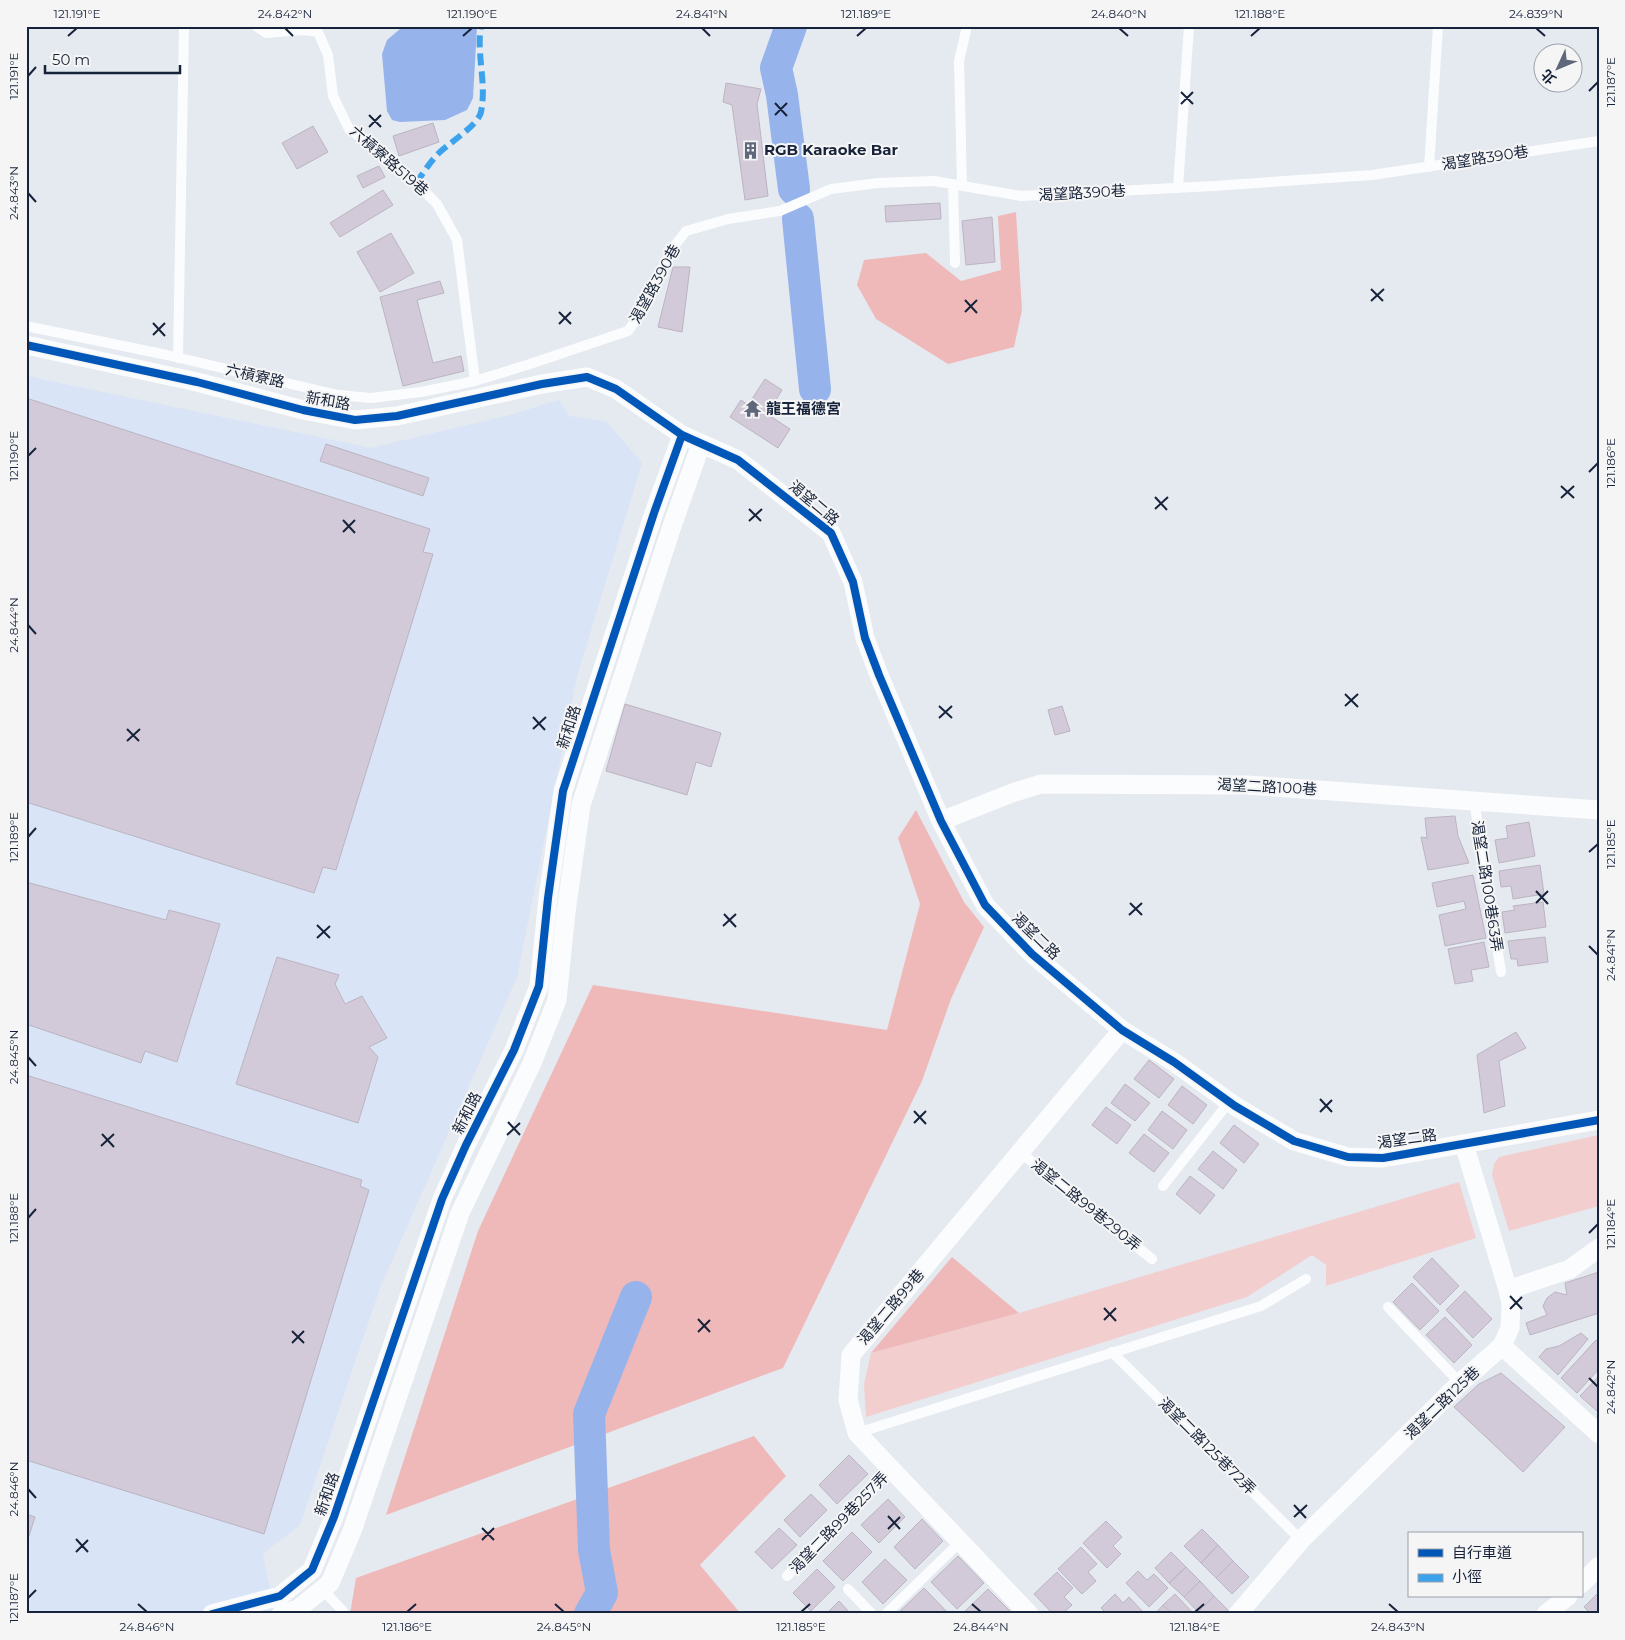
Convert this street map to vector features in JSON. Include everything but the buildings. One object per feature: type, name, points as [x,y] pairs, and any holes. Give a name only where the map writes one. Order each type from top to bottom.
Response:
[{"type":"street","name":"新和路","points":[[26,345],[197,382],[303,410],[355,420],[397,416],[542,384],[587,377],[616,390],[682,435],[654,513],[563,792],[548,898],[539,986],[514,1050],[466,1145],[442,1199],[334,1517],[312,1570],[280,1596],[212,1614]]},
{"type":"street","name":"渴望二路","points":[[682,435],[738,460],[831,532],[852,582],[865,638],[878,675],[941,821],[985,905],[1032,954],[1122,1030],[1174,1062],[1230,1102],[1294,1141],[1348,1157],[1383,1158],[1599,1120]]},
{"type":"street","points":[[281,1614],[298,1609],[330,1583],[352,1530],[460,1213],[532,1064],[557,1000],[566,912],[581,805],[662,554],[701,444]]},
{"type":"street","name":"渴望二路100巷","points":[[941,821],[1012,793],[1041,784],[1247,785],[1598,809]]},
{"type":"street","name":"渴望二路99巷","points":[[1029,1614],[857,1433],[848,1400],[851,1355],[1122,1030]]},
{"type":"street","name":"渴望二路125巷","points":[[1238,1614],[1301,1540],[1460,1384],[1502,1346],[1510,1328],[1511,1304],[1464,1144]]},
{"type":"street","points":[[1508,1290],[1570,1269],[1599,1248]]},
{"type":"street","points":[[1502,1346],[1599,1434]]},
{"type":"street","points":[[1582,1583],[1599,1566]]},
{"type":"street","points":[[1546,1614],[1566,1598]]},
{"type":"lane","points":[[178,358],[184,26]]},
{"type":"lane","name":"六槓寮路519巷","points":[[256,26],[266,33],[303,30],[318,32],[328,55],[333,96],[349,129],[374,146],[405,172],[437,204],[457,240],[475,380]]},
{"type":"lane","points":[[955,262],[959,61],[967,26]]},
{"type":"lane","points":[[1178,188],[1189,26]]},
{"type":"lane","points":[[1429,167],[1438,26]]},
{"type":"lane","name":"渴望路390巷","points":[[628,331],[638,318],[672,249],[686,232],[728,219],[780,211],[831,189],[878,183],[934,181],[1021,196],[1178,188],[1372,175],[1599,141]]},
{"type":"lane","name":"六槓寮路","points":[[26,326],[178,358],[338,395],[371,398],[420,392],[475,380],[527,365],[628,331]]},
{"type":"lane","name":"渴望二路100巷63弄","points":[[1474,800],[1501,972]]},
{"type":"lane","points":[[1163,1186],[1230,1102]]},
{"type":"lane","name":"渴望二路99巷290弄","points":[[1020,1152],[1152,1259]]},
{"type":"lane","points":[[857,1433],[1261,1306],[1306,1279]]},
{"type":"lane","points":[[1388,1307],[1460,1384]]},
{"type":"lane","name":"渴望二路125巷72弄","points":[[1112,1352],[1301,1540]]},
{"type":"lane","name":"渴望二路99巷257弄","points":[[787,1576],[891,1469]]},
{"type":"lane","points":[[886,1614],[961,1542]]},
{"type":"lane","points":[[322,1589],[343,1611],[343,1614]]},
{"type":"lane","points":[[848,1589],[872,1614]]},
{"type":"shaded area","points":[[1016,212],[1022,310],[1014,347],[948,364],[876,319],[857,285],[864,260],[926,253],[961,281],[1001,270],[998,216]]},
{"type":"shaded area","points":[[26,376],[371,448],[510,415],[559,400],[569,416],[607,422],[642,463],[577,676],[517,977],[380,1288],[300,1525],[265,1552],[263,1557],[276,1614],[26,1614]]},
{"type":"shaded area","points":[[916,810],[964,902],[984,927],[951,999],[922,1081],[783,1368],[386,1515],[478,1231],[593,985],[887,1030],[920,904],[898,838]]},
{"type":"shaded area","points":[[1599,1135],[1599,1206],[1509,1231],[1492,1175],[1494,1164],[1499,1157]]},
{"type":"shaded area","points":[[1459,1182],[1476,1238],[1326,1286],[1326,1265],[1312,1255],[1247,1297],[866,1417],[864,1384],[871,1353],[1019,1313]]},
{"type":"shaded area","points":[[952,1257],[1019,1313],[871,1353]]},
{"type":"shaded area","points":[[754,1436],[786,1476],[700,1565],[741,1614],[350,1614],[356,1578]]},
{"type":"water","points":[[407,26],[477,26],[473,98],[467,110],[445,120],[400,122],[392,120],[387,111],[382,54],[387,40],[400,29]]},
{"type":"waterway","points":[[791,26],[776,68],[782,95],[794,189]]},
{"type":"waterway","points":[[798,219],[815,389]]},
{"type":"waterway","points":[[590,1614],[602,1593],[594,1550],[589,1414],[636,1297]]},
{"type":"marked path","points":[[416,183],[434,158],[479,117],[483,101],[480,47],[481,26]]},
{"type":"cycle path","points":[[26,345],[197,382],[303,410],[355,420],[397,416],[542,384],[587,377],[616,389],[682,435],[738,460],[831,533],[853,582],[865,638],[879,675],[941,821],[985,905],[1032,954],[1122,1030],[1174,1062],[1235,1106],[1294,1141],[1348,1157],[1383,1158],[1599,1120]]},
{"type":"cycle path","points":[[212,1614],[280,1596],[312,1570],[334,1517],[442,1199],[466,1145],[514,1050],[539,986],[548,898],[563,791],[654,513],[682,435]]},
{"type":"place","name":"RGB Karaoke Bar","points":[[750,150]]},
{"type":"place","name":"龍王福德宮","points":[[752,409]]}]
